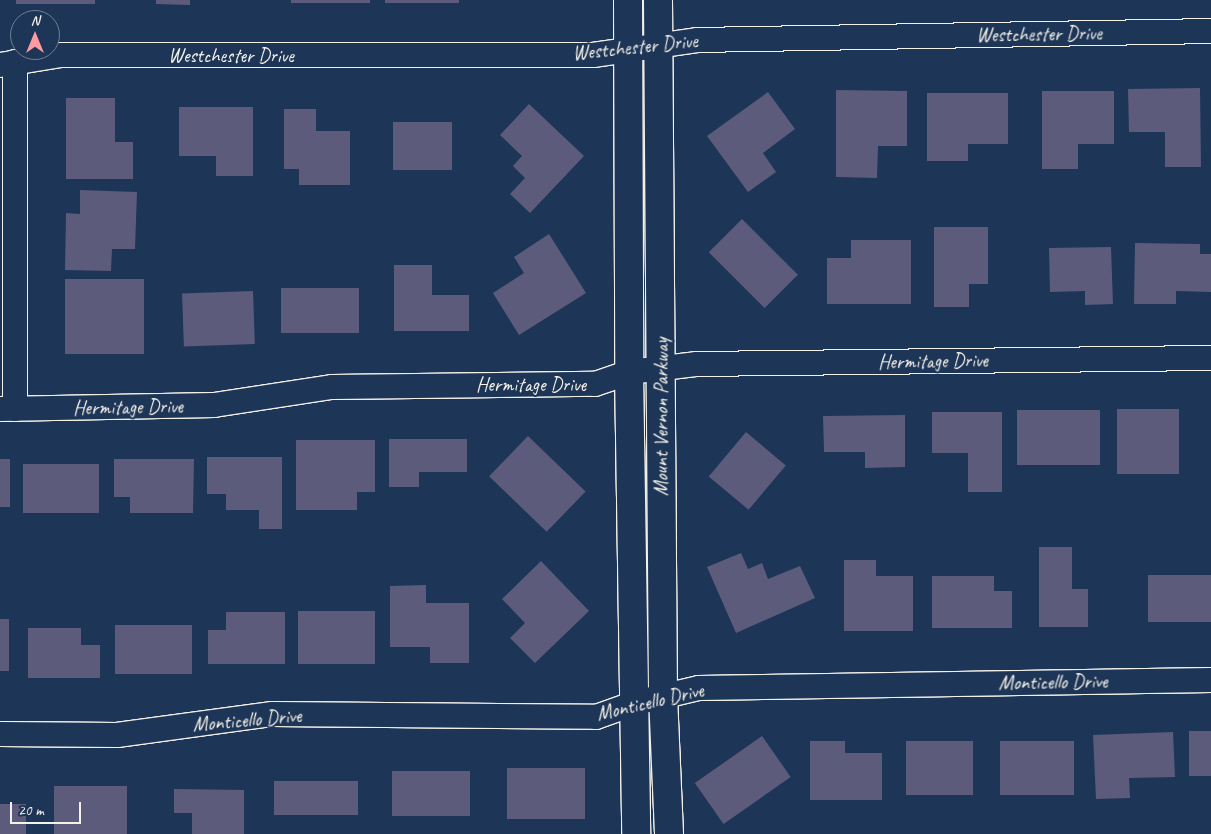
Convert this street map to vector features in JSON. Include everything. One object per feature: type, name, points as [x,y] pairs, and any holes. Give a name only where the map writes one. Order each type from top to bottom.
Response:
[{"type":"street","name":"Mount Vernon Parkway","points":[[628,0],[629,372],[636,834]]},
{"type":"street","name":"Mount Vernon Parkway","points":[[658,0],[663,696],[669,834]]},
{"type":"street","name":"Westchester Drive","points":[[7,63],[62,55],[593,55],[629,48],[707,40],[1211,31]]},
{"type":"street","points":[[7,63],[7,409]]},
{"type":"street","name":"Hermitage Drive","points":[[7,409],[214,405],[332,387],[595,384],[629,372],[696,364],[1211,358]]},
{"type":"street","name":"Monticello Drive","points":[[0,734],[117,735],[273,714],[596,717],[635,702],[699,688],[1211,680]]},
{"type":"building","points":[[16,0],[95,0],[95,4],[16,4]]},
{"type":"building","points":[[156,0],[190,0],[190,5],[156,4]]},
{"type":"building","points":[[291,0],[370,0],[370,3],[291,3]]},
{"type":"building","points":[[385,0],[459,0],[459,3],[385,3]]},
{"type":"building","points":[[1200,88],[1201,167],[1165,167],[1165,132],[1129,132],[1128,89]]},
{"type":"building","points":[[836,90],[907,91],[907,146],[878,146],[877,178],[836,177]]},
{"type":"building","points":[[1042,91],[1114,91],[1114,144],[1078,144],[1078,169],[1042,169]]},
{"type":"building","points":[[768,92],[795,129],[763,153],[776,172],[748,192],[707,136]]},
{"type":"building","points":[[927,93],[1008,93],[1008,144],[968,144],[968,161],[927,161]]},
{"type":"building","points":[[66,98],[115,98],[115,142],[133,142],[133,179],[66,179]]},
{"type":"building","points":[[529,104],[584,156],[530,213],[510,194],[525,178],[513,166],[522,156],[500,135]]},
{"type":"building","points":[[179,107],[253,107],[253,176],[216,176],[216,156],[179,156]]},
{"type":"building","points":[[284,109],[316,109],[316,131],[350,131],[350,185],[299,185],[299,169],[284,169]]},
{"type":"building","points":[[393,122],[452,122],[452,170],[393,170]]},
{"type":"building","points":[[80,190],[137,192],[135,249],[112,249],[111,271],[65,270],[66,213],[80,214]]},
{"type":"building","points":[[742,219],[798,275],[765,308],[709,252]]},
{"type":"building","points":[[934,227],[988,227],[988,284],[969,284],[969,307],[934,307]]},
{"type":"building","points":[[549,234],[586,293],[519,335],[493,293],[524,273],[514,257]]},
{"type":"building","points":[[851,240],[911,240],[911,304],[827,304],[827,258],[851,258]]},
{"type":"building","points":[[1135,243],[1200,244],[1200,254],[1211,254],[1211,292],[1176,291],[1176,304],[1134,304]]},
{"type":"building","points":[[1111,247],[1113,304],[1085,305],[1085,291],[1050,292],[1049,248]]},
{"type":"building","points":[[394,265],[432,265],[432,295],[469,295],[469,331],[394,331]]},
{"type":"building","points":[[65,279],[144,279],[144,354],[65,354]]},
{"type":"building","points":[[281,288],[359,288],[359,333],[281,333]]},
{"type":"building","points":[[253,291],[255,344],[184,346],[182,293]]},
{"type":"building","points":[[1117,409],[1179,409],[1179,474],[1117,474]]},
{"type":"building","points":[[1017,410],[1100,410],[1100,465],[1017,465]]},
{"type":"building","points":[[932,412],[1002,412],[1002,492],[968,492],[968,453],[932,453]]},
{"type":"building","points":[[905,415],[905,467],[865,468],[865,452],[824,452],[823,416]]},
{"type":"building","points":[[746,432],[786,465],[749,510],[709,476]]},
{"type":"building","points":[[528,436],[586,492],[547,532],[489,476]]},
{"type":"building","points":[[389,439],[467,439],[467,472],[419,472],[419,487],[389,487]]},
{"type":"building","points":[[296,440],[375,440],[375,492],[357,492],[357,510],[296,510]]},
{"type":"building","points":[[207,457],[282,457],[282,529],[259,529],[259,510],[226,510],[226,494],[207,494]]},
{"type":"building","points":[[0,459],[10,459],[10,507],[0,507]]},
{"type":"building","points":[[114,459],[194,459],[193,513],[130,513],[130,497],[114,497]]},
{"type":"building","points":[[23,464],[99,464],[99,513],[23,513]]},
{"type":"building","points":[[1039,547],[1072,547],[1072,589],[1088,589],[1088,627],[1039,627]]},
{"type":"building","points":[[741,553],[748,569],[762,563],[768,579],[800,566],[815,598],[736,633],[707,567]]},
{"type":"building","points":[[844,560],[876,560],[876,576],[913,576],[913,631],[844,631]]},
{"type":"building","points":[[541,561],[589,611],[535,663],[510,638],[525,623],[502,599]]},
{"type":"building","points":[[1148,575],[1211,575],[1211,622],[1148,622]]},
{"type":"building","points":[[932,576],[994,576],[994,591],[1012,591],[1012,628],[932,628]]},
{"type":"building","points":[[426,585],[426,603],[469,603],[469,663],[430,663],[430,647],[390,647],[390,586]]},
{"type":"building","points":[[298,611],[375,611],[375,664],[298,664]]},
{"type":"building","points":[[226,612],[285,612],[285,664],[208,664],[208,630],[226,630]]},
{"type":"building","points":[[0,619],[9,619],[9,671],[0,671]]},
{"type":"building","points":[[115,625],[192,625],[192,674],[115,674]]},
{"type":"building","points":[[28,628],[81,628],[81,645],[100,645],[100,678],[28,678]]},
{"type":"building","points":[[1189,731],[1211,731],[1211,776],[1189,776]]},
{"type":"building","points":[[1173,732],[1175,777],[1129,778],[1130,798],[1096,799],[1093,735]]},
{"type":"building","points":[[762,736],[791,777],[724,824],[695,783]]},
{"type":"building","points":[[810,741],[845,741],[845,753],[882,753],[882,800],[810,800]]},
{"type":"building","points":[[906,741],[973,741],[973,795],[906,795]]},
{"type":"building","points":[[1000,741],[1074,741],[1074,795],[1000,795]]},
{"type":"building","points":[[507,768],[585,768],[585,819],[507,819]]},
{"type":"building","points":[[392,771],[470,771],[470,816],[392,816]]},
{"type":"building","points":[[274,781],[358,781],[358,815],[274,815]]},
{"type":"building","points":[[54,786],[127,786],[127,834],[54,834]]},
{"type":"building","points":[[174,789],[244,790],[244,834],[192,834],[192,813],[174,813]]},
{"type":"building","points":[[0,804],[26,804],[26,834],[0,834]]}]
